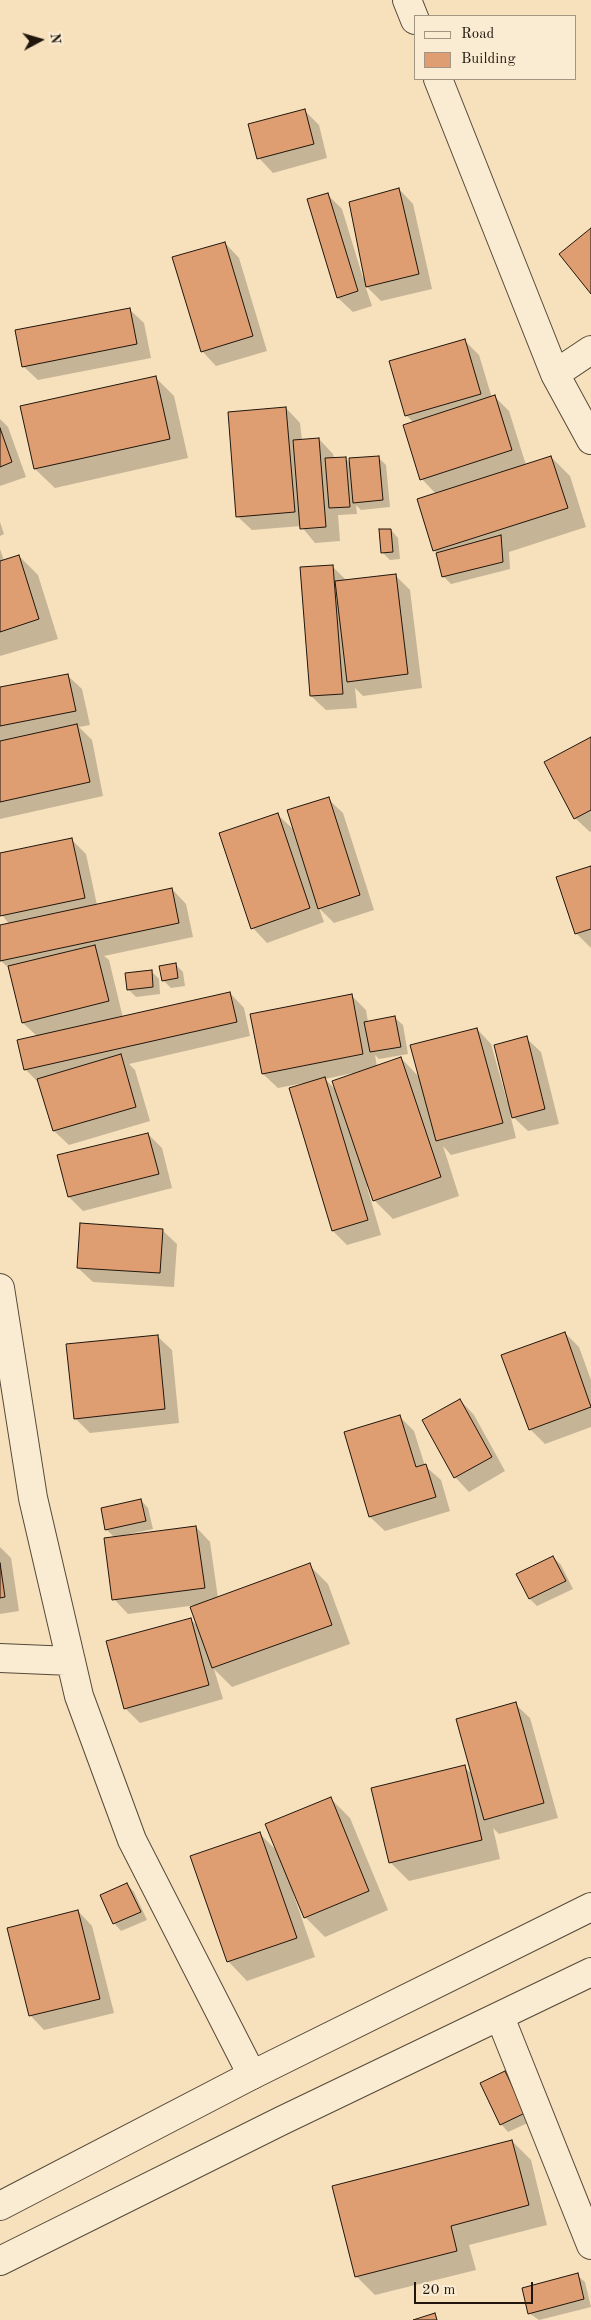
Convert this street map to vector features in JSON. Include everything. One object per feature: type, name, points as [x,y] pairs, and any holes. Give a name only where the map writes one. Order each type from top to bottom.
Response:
[{"type":"street","points":[[407,0],[414,18]]},
{"type":"street","points":[[438,80],[555,374],[591,440]]},
{"type":"street","points":[[555,374],[591,350]]},
{"type":"street","points":[[0,1288],[33,1498],[79,1696],[132,1840],[252,2075]]},
{"type":"street","points":[[0,1658],[70,1661]]},
{"type":"street","points":[[0,2206],[252,2075],[591,1907]]},
{"type":"street","points":[[0,2261],[281,2121],[591,1972]]},
{"type":"street","points":[[500,2017],[591,2245]]},
{"type":"building","points":[[305,109],[314,144],[257,159],[248,124]]},
{"type":"building","points":[[399,188],[419,274],[366,287],[349,202]]},
{"type":"building","points":[[328,193],[358,291],[337,298],[307,199]]},
{"type":"building","points":[[591,228],[591,294],[559,254]]},
{"type":"building","points":[[225,242],[253,336],[201,352],[172,257]]},
{"type":"building","points":[[130,308],[137,344],[22,367],[15,330]]},
{"type":"building","points":[[465,339],[481,394],[405,416],[389,361]]},
{"type":"building","points":[[156,376],[170,439],[34,469],[20,406]]},
{"type":"building","points":[[495,395],[512,450],[420,480],[403,425]]},
{"type":"building","points":[[286,407],[295,512],[236,517],[228,412]]},
{"type":"building","points":[[0,428],[12,462],[0,467]]},
{"type":"building","points":[[319,438],[326,527],[300,529],[293,440]]},
{"type":"building","points":[[379,456],[383,500],[353,503],[349,458]]},
{"type":"building","points":[[551,456],[568,508],[433,551],[417,499]]},
{"type":"building","points":[[346,457],[350,507],[329,508],[325,458]]},
{"type":"building","points":[[379,529],[391,529],[393,552],[381,553]]},
{"type":"building","points":[[501,535],[503,562],[442,577],[436,553]]},
{"type":"building","points":[[19,555],[39,619],[0,632],[0,561]]},
{"type":"building","points":[[333,565],[343,694],[310,696],[300,567]]},
{"type":"building","points":[[396,574],[408,674],[347,682],[335,581]]},
{"type":"building","points":[[68,674],[76,711],[0,726],[0,687]]},
{"type":"building","points":[[77,724],[90,782],[0,802],[0,741]]},
{"type":"building","points":[[591,737],[591,810],[574,819],[544,762]]},
{"type":"building","points":[[329,797],[360,895],[318,909],[287,810]]},
{"type":"building","points":[[278,813],[310,908],[251,929],[219,833]]},
{"type":"building","points":[[72,838],[85,898],[0,916],[0,853]]},
{"type":"building","points":[[591,866],[591,929],[575,934],[556,877]]},
{"type":"building","points":[[172,888],[179,923],[0,961],[0,925]]},
{"type":"building","points":[[95,945],[109,1001],[22,1023],[8,966]]},
{"type":"building","points":[[176,963],[178,978],[162,981],[159,966]]},
{"type":"building","points":[[152,970],[153,987],[127,990],[125,973]]},
{"type":"building","points":[[230,992],[237,1022],[24,1070],[17,1040]]},
{"type":"building","points":[[352,994],[363,1054],[262,1074],[250,1014]]},
{"type":"building","points":[[395,1016],[401,1047],[370,1052],[364,1022]]},
{"type":"building","points":[[477,1028],[503,1123],[436,1141],[410,1045]]},
{"type":"building","points":[[527,1036],[545,1109],[512,1118],[494,1045]]},
{"type":"building","points":[[121,1054],[136,1107],[53,1131],[37,1079]]},
{"type":"building","points":[[401,1057],[441,1177],[373,1201],[332,1081]]},
{"type":"building","points":[[325,1077],[368,1220],[332,1231],[289,1088]]},
{"type":"building","points":[[148,1133],[159,1174],[68,1197],[57,1155]]},
{"type":"building","points":[[80,1223],[163,1229],[160,1273],[77,1268]]},
{"type":"building","points":[[565,1332],[591,1407],[529,1430],[501,1355]]},
{"type":"building","points":[[158,1335],[165,1409],[74,1419],[66,1344]]},
{"type":"building","points":[[460,1399],[492,1457],[454,1478],[422,1420]]},
{"type":"building","points":[[400,1415],[416,1467],[426,1464],[436,1497],[369,1517],[344,1432]]},
{"type":"building","points":[[141,1499],[146,1521],[105,1530],[101,1508]]},
{"type":"building","points":[[196,1526],[205,1588],[112,1600],[104,1538]]},
{"type":"building","points":[[553,1556],[566,1581],[529,1599],[516,1574]]},
{"type":"building","points":[[0,1563],[5,1597],[0,1598]]},
{"type":"building","points":[[310,1563],[332,1625],[212,1668],[190,1607]]},
{"type":"building","points":[[191,1618],[209,1685],[124,1709],[106,1641]]},
{"type":"building","points":[[516,1702],[544,1803],[484,1820],[456,1719]]},
{"type":"building","points":[[465,1765],[482,1840],[389,1863],[371,1788]]},
{"type":"building","points":[[331,1797],[369,1891],[304,1918],[265,1824]]},
{"type":"building","points":[[260,1832],[297,1938],[227,1962],[190,1856]]},
{"type":"building","points":[[127,1883],[141,1912],[113,1924],[100,1895]]},
{"type":"building","points":[[78,1910],[100,1999],[29,2016],[7,1928]]},
{"type":"building","points":[[505,2071],[525,2113],[500,2125],[480,2083]]},
{"type":"building","points":[[512,2140],[529,2205],[451,2226],[457,2251],[355,2277],[332,2186]]},
{"type":"building","points":[[578,2273],[584,2299],[528,2314],[522,2288]]},
{"type":"building","points":[[435,2313],[437,2320],[413,2320]]}]
